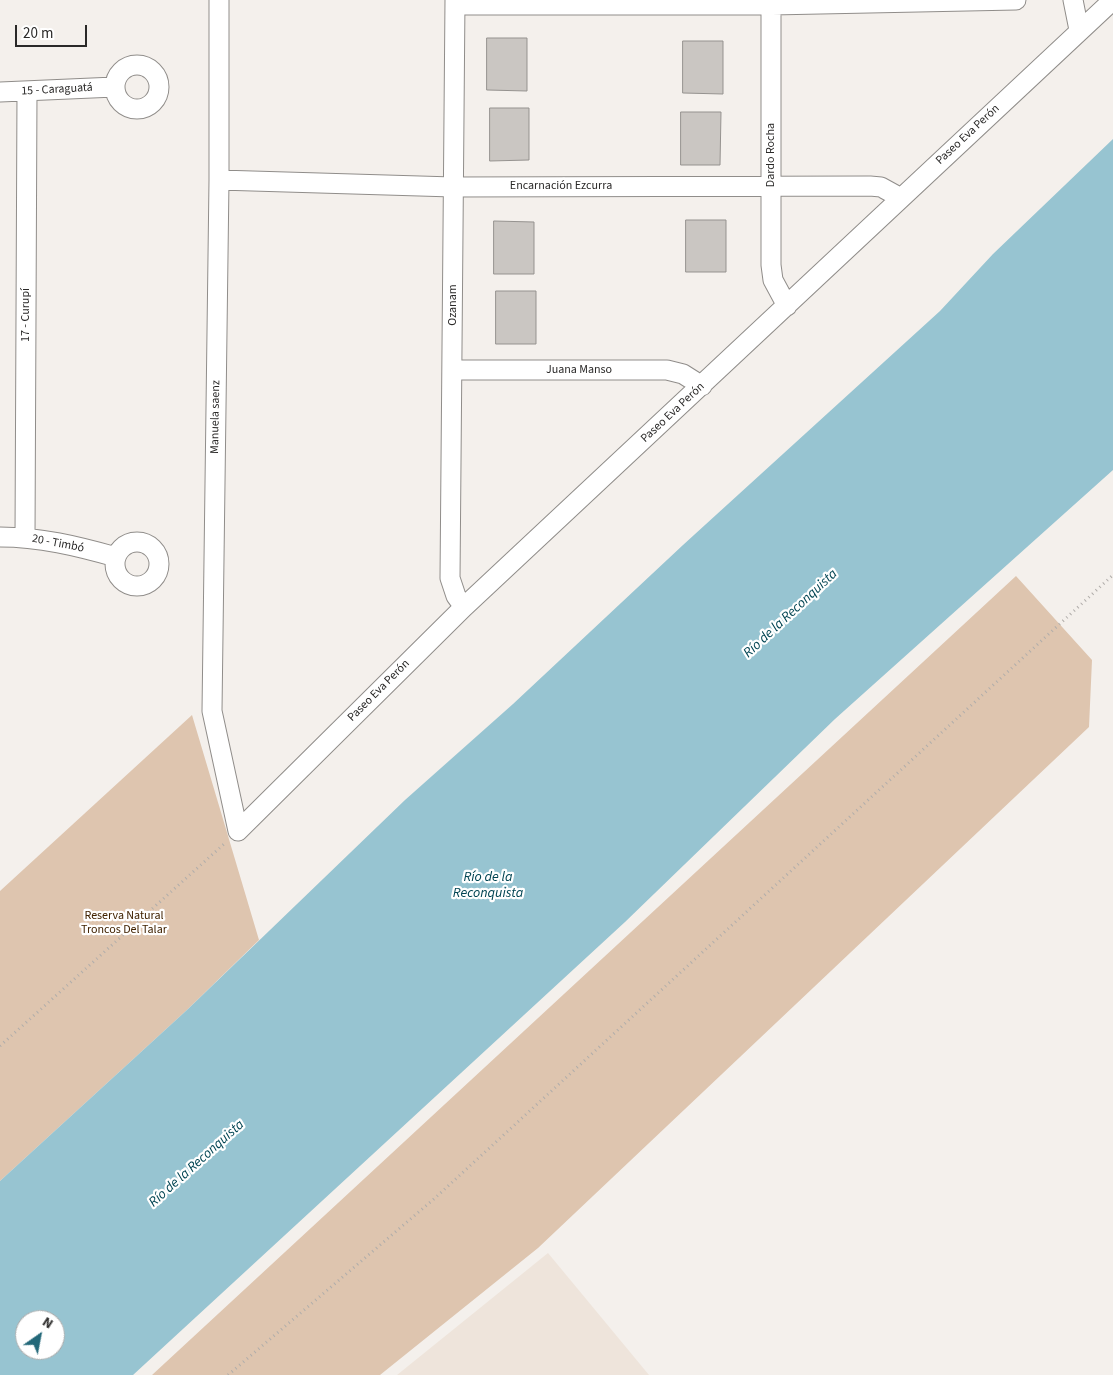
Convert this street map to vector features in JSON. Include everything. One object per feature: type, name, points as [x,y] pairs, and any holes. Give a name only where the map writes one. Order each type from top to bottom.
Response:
[{"type":"street","name":"Manuela saenz","points":[[219,0],[219,180],[212,711],[238,831]]},
{"type":"street","points":[[455,2],[1016,0]]},
{"type":"street","points":[[1073,0],[1079,30]]},
{"type":"street","name":"Paseo Eva Perón","points":[[238,831],[464,607],[1113,0]]},
{"type":"street","name":"Ozanam","points":[[455,2],[450,578],[456,596],[464,607]]},
{"type":"street","name":"Dardo Rocha","points":[[772,2],[771,265],[773,280],[786,306]]},
{"type":"street","name":"15 - Caraguatá","points":[[0,92],[115,87]]},
{"type":"street","name":"17 - Curupí","points":[[25,537],[27,92]]},
{"type":"street","name":"Encarnación Ezcurra","points":[[219,180],[453,187],[881,187],[900,198]]},
{"type":"street","name":"Juana Manso","points":[[452,370],[667,370],[682,374],[702,386]]},
{"type":"street","name":"20 - Timbó","points":[[0,537],[25,537],[67,544],[116,557]]},
{"type":"path","points":[[228,1375],[434,1198],[1113,576]]},
{"type":"path","points":[[0,1046],[238,831]]},
{"type":"shaded area","points":[[548,1253],[649,1375],[397,1375]]},
{"type":"green space","points":[[1016,576],[1092,660],[1089,727],[538,1248],[380,1375],[152,1375]]},
{"type":"green space","name":"Reserva Natural Troncos Del Talar","points":[[192,715],[259,940],[188,1009],[0,1181],[0,891]]},
{"type":"water","name":"Río de la Reconquista","points":[[1113,139],[1113,470],[835,719],[625,922],[133,1375],[0,1375],[0,1181],[188,1009],[405,800],[513,704],[683,545],[940,311],[993,254]]},
{"type":"building","points":[[487,38],[527,38],[527,91],[487,90]]},
{"type":"building","points":[[683,41],[723,41],[723,94],[683,93]]},
{"type":"building","points":[[490,108],[529,108],[529,160],[490,161]]},
{"type":"building","points":[[681,112],[721,112],[720,165],[681,165]]},
{"type":"building","points":[[686,220],[726,220],[726,272],[686,272]]},
{"type":"building","points":[[494,221],[534,222],[534,274],[494,274]]},
{"type":"building","points":[[496,291],[536,291],[536,344],[496,344]]}]
